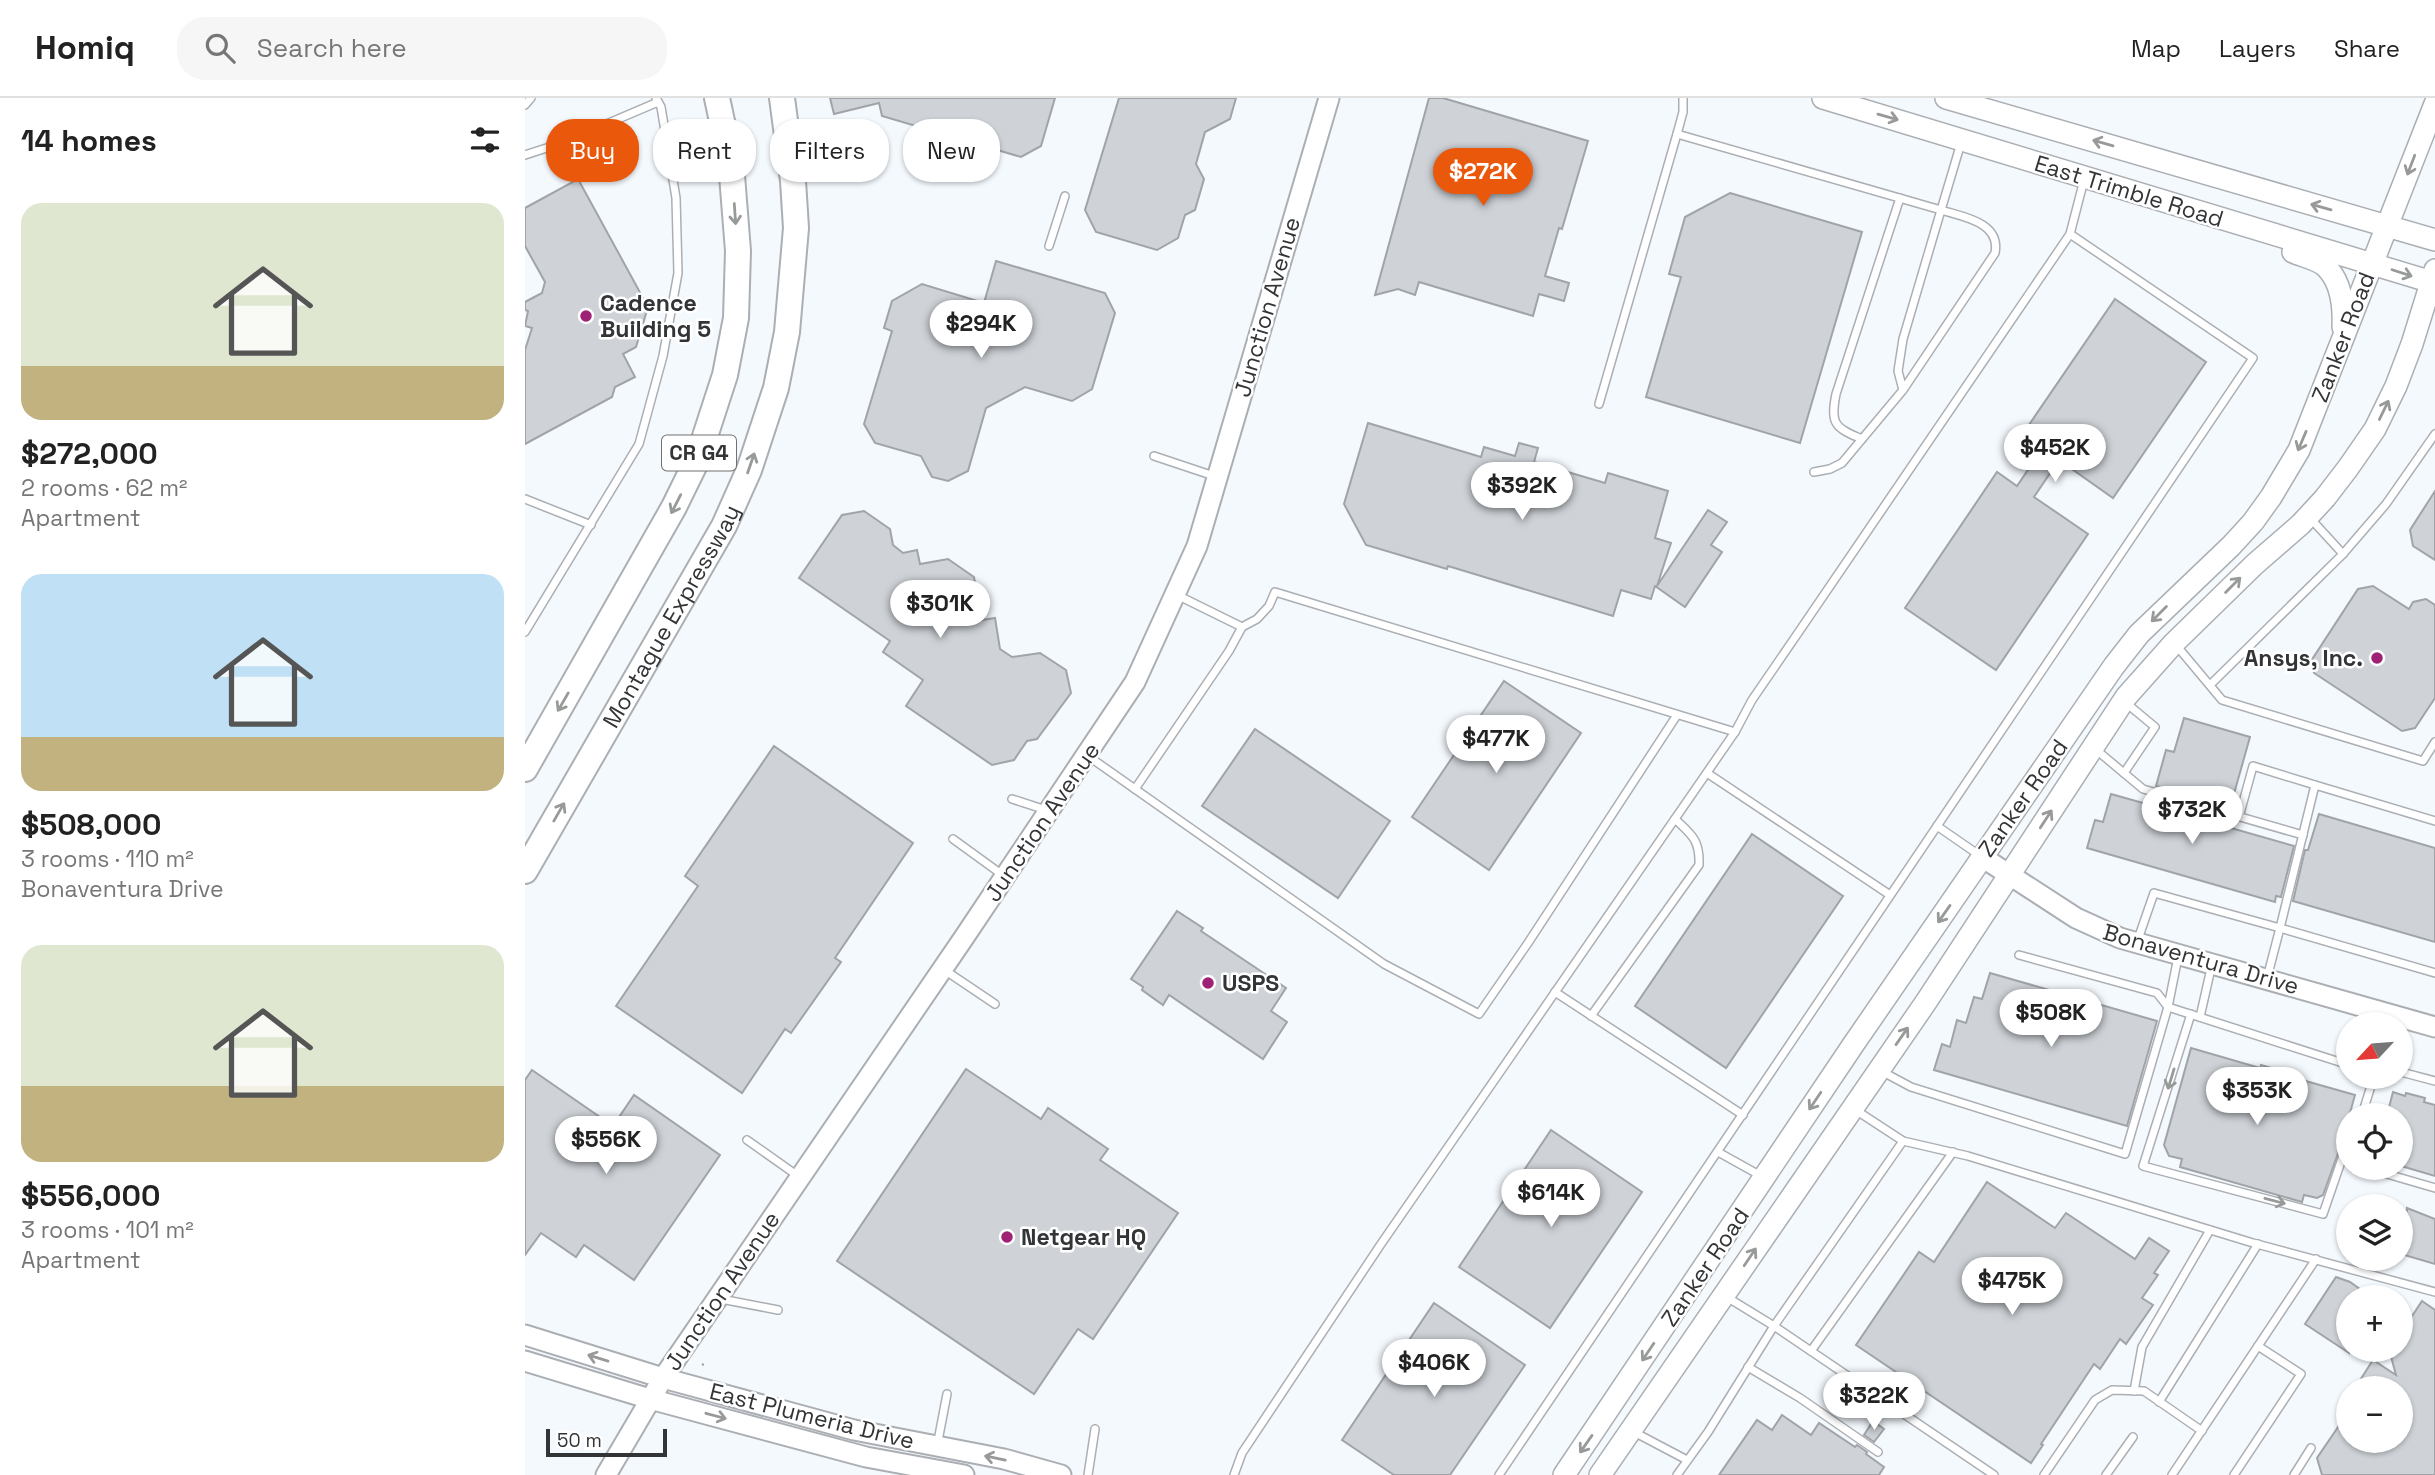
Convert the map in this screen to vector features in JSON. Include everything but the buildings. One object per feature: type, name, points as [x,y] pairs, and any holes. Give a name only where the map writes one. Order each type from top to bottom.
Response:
[{"type":"highway","name":"CR G4","points":[[525,769],[674,507],[698,458],[725,375],[736,318],[737,251],[731,163],[717,98]]},
{"type":"highway","name":"Montague Expressway","points":[[525,871],[724,526],[749,470],[776,388],[787,332],[796,228],[785,103]]},
{"type":"main road","name":"Junction Avenue","points":[[606,1475],[663,1378],[1135,682],[1197,546],[1329,98]]},
{"type":"main road","name":"East Trimble Road","points":[[1823,98],[2207,215],[2434,279]]},
{"type":"main road","name":"East Trimble Road","points":[[1946,98],[2435,240]]},
{"type":"main road","name":"Zanker Road","points":[[1564,1475],[2114,666],[2140,634],[2231,546],[2271,497],[2299,450],[2435,104]]},
{"type":"main road","points":[[2207,215],[2323,265],[2337,284],[2343,304],[2342,345]]},
{"type":"main road","name":"Zanker Road","points":[[1600,1475],[1879,1070],[2124,700],[2174,643],[2308,516],[2340,478],[2375,429],[2413,344],[2434,279]]},
{"type":"main road","points":[[2413,344],[2435,318]]},
{"type":"main road","name":"Bonaventura Drive","points":[[1982,857],[2076,918],[2120,938],[2267,978],[2368,1011],[2435,1027]]},
{"type":"main road","name":"East Plumeria Drive","points":[[525,1335],[663,1378],[854,1430],[1004,1459],[1061,1475]]},
{"type":"main road","name":"East Plumeria Drive","points":[[525,1361],[650,1399],[866,1457],[931,1472],[964,1475]]},
{"type":"main road","points":[[931,1472],[937,1446]]},
{"type":"lane","points":[[525,105],[531,98]]},
{"type":"lane","points":[[1599,404],[1677,134],[1683,112],[1683,98]]},
{"type":"lane","points":[[525,155],[562,143],[657,100],[676,198],[678,273],[663,356],[639,444],[525,632]]},
{"type":"lane","points":[[1677,134],[1941,210],[1984,225],[1995,235],[1997,243],[1994,253],[1983,273],[1903,390],[1842,463],[1831,469],[1814,472]]},
{"type":"lane","points":[[1903,390],[1898,371],[1902,339],[1962,139]]},
{"type":"lane","points":[[1234,1475],[1242,1453],[1358,1278],[1735,732],[1752,700],[2070,234],[2085,177]]},
{"type":"lane","points":[[1049,246],[1065,196]]},
{"type":"lane","points":[[1862,439],[1840,429],[1832,411],[1900,198]]},
{"type":"lane","points":[[1499,1475],[2253,358],[2070,234]]},
{"type":"lane","points":[[2210,685],[2343,555],[2386,504],[2435,434]]},
{"type":"lane","points":[[1154,456],[1217,477]]},
{"type":"lane","points":[[525,499],[591,525]]},
{"type":"lane","points":[[2308,516],[2343,555]]},
{"type":"lane","points":[[1135,789],[1224,659],[1242,627],[1257,619],[1269,606],[1275,592],[1735,732]]},
{"type":"lane","points":[[1175,594],[1242,627]]},
{"type":"lane","points":[[2174,643],[2222,700],[2423,761],[2435,742]]},
{"type":"lane","points":[[2124,700],[2155,727],[2125,773]]},
{"type":"lane","points":[[1088,755],[1384,964],[1479,1014],[1677,715]]},
{"type":"lane","points":[[2094,748],[2143,789],[2303,835]]},
{"type":"lane","points":[[2239,817],[2253,766],[2435,821]]},
{"type":"lane","points":[[1707,773],[1890,895]]},
{"type":"lane","points":[[2267,978],[2315,785]]},
{"type":"lane","points":[[1012,799],[1049,812]]},
{"type":"lane","points":[[1591,1016],[1699,865],[1699,848],[1693,836],[1675,819]]},
{"type":"lane","points":[[1937,826],[1982,857]]},
{"type":"lane","points":[[953,839],[1005,877]]},
{"type":"lane","points":[[2137,943],[2154,893],[2435,973]]},
{"type":"lane","points":[[1879,1070],[1911,1087],[2125,1154],[2168,1007],[2179,954]]},
{"type":"lane","points":[[2019,955],[2158,993],[2168,1007],[2336,1061]]},
{"type":"lane","points":[[2200,1017],[2212,963]]},
{"type":"lane","points":[[943,968],[995,1004]]},
{"type":"lane","points":[[1555,992],[1742,1115]]},
{"type":"lane","points":[[2191,1014],[2143,1166],[2323,1214],[2336,1176]]},
{"type":"lane","points":[[2413,1075],[2435,1081]]},
{"type":"lane","points":[[1853,1108],[1903,1141],[1953,1152],[2258,1244],[2435,1292]]},
{"type":"lane","points":[[747,1140],[800,1177]]},
{"type":"lane","points":[[1677,1475],[1774,1326],[1903,1141]]},
{"type":"lane","points":[[1718,1152],[1764,1178]]},
{"type":"lane","points":[[1811,1351],[1953,1152]]},
{"type":"lane","points":[[2408,1180],[2435,1188]]},
{"type":"lane","points":[[2134,1391],[2142,1348],[2210,1230]]},
{"type":"lane","points":[[2159,1402],[2258,1244]]},
{"type":"lane","points":[[2172,1475],[2316,1259]]},
{"type":"lane","points":[[1724,1295],[1994,1475]]},
{"type":"lane","points":[[717,1298],[778,1310]]},
{"type":"lane","points":[[2234,1475],[2301,1374],[2258,1346]]},
{"type":"lane","points":[[1748,1367],[1800,1398],[1878,1452]]},
{"type":"lane","points":[[2044,1475],[2095,1400],[2112,1390],[2144,1391],[2202,1431]]},
{"type":"lane","points":[[937,1446],[947,1394]]},
{"type":"lane","points":[[1088,1475],[1095,1429]]},
{"type":"lane","points":[[1631,1430],[1687,1460]]},
{"type":"lane","points":[[2106,1475],[2133,1437]]},
{"type":"lane","points":[[2294,1475],[2311,1448]]},
{"type":"place","name":"Cadence Building 5","points":[[586,316]]},
{"type":"place","name":"Ansys, Inc.","points":[[2377,658]]},
{"type":"place","name":"USPS","points":[[1208,983]]},
{"type":"place","name":"Netgear HQ","points":[[1007,1237]]}]
